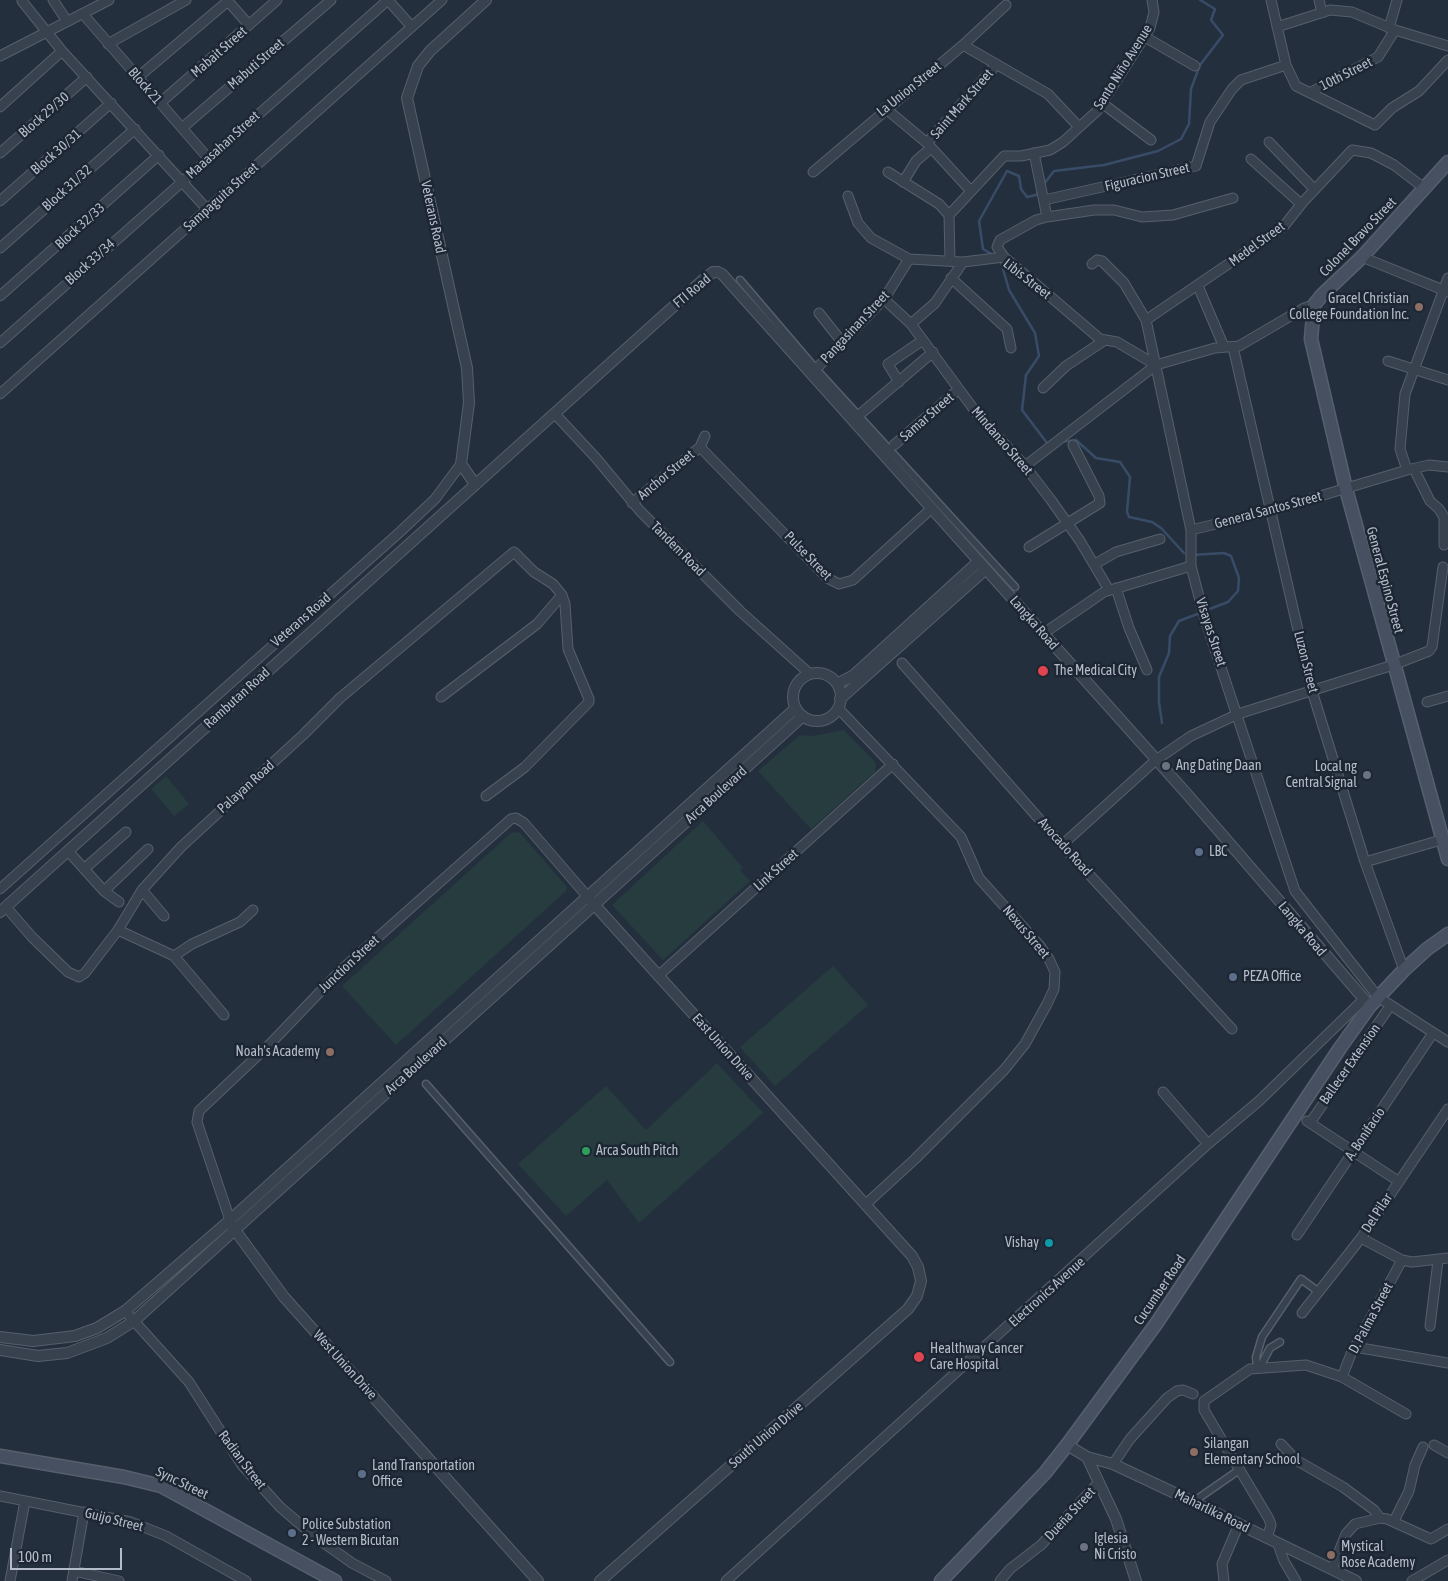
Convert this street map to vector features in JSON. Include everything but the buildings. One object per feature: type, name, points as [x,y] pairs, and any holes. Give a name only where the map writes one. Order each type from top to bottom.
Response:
[{"type":"main road","name":"Colonel Bravo Street","points":[[1314,305],[1362,257],[1447,164]]},
{"type":"main road","name":"General Espino Street","points":[[1314,305],[1311,322],[1312,353],[1393,665],[1409,712],[1441,840],[1448,859]]},
{"type":"main road","name":"Cucumber Road","points":[[941,1581],[1045,1473],[1067,1445],[1156,1324],[1371,1001],[1427,949],[1448,934]]},
{"type":"main road","name":"Sync Street","points":[[0,1456],[124,1477],[160,1486],[335,1581]]},
{"type":"street","points":[[53,0],[67,22]]},
{"type":"street","points":[[0,56],[49,36],[67,22],[83,14],[95,3],[109,0]]},
{"type":"street","points":[[108,44],[186,0]]},
{"type":"street","points":[[138,78],[228,0],[249,25]]},
{"type":"street","name":"Mabait Street","points":[[160,103],[277,0]]},
{"type":"street","name":"Mabuti Street","points":[[182,128],[331,0]]},
{"type":"street","points":[[388,0],[412,27]]},
{"type":"street","name":"Maaasahan Street","points":[[22,1],[62,51],[182,182],[388,0]]},
{"type":"street","name":"Sampaguita Street","points":[[0,394],[442,0]]},
{"type":"street","name":"Veterans Road","points":[[0,889],[401,531],[435,499],[461,464],[469,403],[467,368],[407,98],[418,66],[430,50],[486,0]]},
{"type":"street","name":"Santo Niño Avenue","points":[[949,215],[970,190],[1004,156],[1034,154],[1050,150],[1063,142],[1097,111],[1145,36],[1154,12],[1152,0]]},
{"type":"street","name":"10th Street","points":[[1271,0],[1286,65],[1296,86],[1312,92],[1375,125],[1392,108],[1419,91],[1448,60]]},
{"type":"street","points":[[1319,0],[1322,13]]},
{"type":"street","name":"10th Street","points":[[1312,92],[1378,58],[1392,29],[1397,0]]},
{"type":"street","name":"La Union Street","points":[[813,172],[885,108],[963,45],[1006,5]]},
{"type":"street","points":[[1277,27],[1330,10],[1352,12],[1392,29],[1448,46]]},
{"type":"street","name":"Block 21","points":[[83,14],[208,158]]},
{"type":"street","points":[[1145,36],[1194,66]]},
{"type":"street","points":[[963,45],[1048,94],[1079,127]]},
{"type":"street","points":[[0,106],[62,51]]},
{"type":"street","name":"Saint Mark Street","points":[[902,182],[916,161],[996,65]]},
{"type":"street","name":"Figuracion Street","points":[[1042,192],[1196,166],[1210,122],[1232,89],[1241,80],[1286,65]]},
{"type":"street","name":"Block 29/30","points":[[0,153],[87,77]]},
{"type":"street","name":"Block 30/31","points":[[0,201],[111,103]]},
{"type":"street","points":[[1102,103],[1151,140]]},
{"type":"street","points":[[885,108],[929,146],[970,190]]},
{"type":"street","name":"Block 31/32","points":[[0,248],[135,129]]},
{"type":"street","points":[[1269,142],[1314,189]]},
{"type":"street","name":"Medel Street","points":[[1146,320],[1284,226],[1314,189],[1352,150],[1371,153],[1394,165],[1424,188]]},
{"type":"street","points":[[1034,154],[1047,217]]},
{"type":"street","name":"Block 32/33","points":[[0,296],[159,156]]},
{"type":"street","points":[[1252,159],[1301,204]]},
{"type":"street","points":[[888,172],[939,204],[949,215],[950,261]]},
{"type":"street","points":[[182,182],[206,209]]},
{"type":"street","name":"Block 33/34","points":[[0,343],[182,182]]},
{"type":"street","name":"Libis Street","points":[[848,196],[858,223],[871,238],[909,259],[963,262],[1004,257],[1100,339],[1117,342],[1156,365]]},
{"type":"street","points":[[1004,257],[997,247],[1000,240],[1036,220],[1047,217],[1094,210],[1114,210],[1142,217],[1173,215],[1233,198]]},
{"type":"street","points":[[1362,257],[1446,291]]},
{"type":"street","name":"Pangasinan Street","points":[[816,369],[884,298],[909,259]]},
{"type":"street","name":"Visayas Street","points":[[1092,264],[1097,260],[1102,261],[1124,283],[1146,320],[1191,530],[1191,566],[1204,616],[1238,714],[1294,891],[1371,1001],[1390,1006],[1448,1042]]},
{"type":"street","points":[[911,324],[935,304],[963,262]]},
{"type":"street","name":"FTI Road","points":[[475,484],[704,279],[713,272],[718,272],[722,274],[932,508]]},
{"type":"street","points":[[951,278],[1007,328],[1011,348]]},
{"type":"street","points":[[1444,545],[1444,517],[1439,509],[1430,501],[1400,449],[1405,394],[1446,291],[1448,278]]},
{"type":"street","points":[[740,280],[950,520],[1015,587]]},
{"type":"street","name":"Luzon Street","points":[[1198,286],[1228,347],[1270,511],[1312,691],[1365,862],[1404,970]]},
{"type":"street","name":"Mindanao Street","points":[[884,298],[911,324],[978,415],[1024,466],[1067,522],[1112,589],[1147,670]]},
{"type":"street","name":"Colonel Bravo Street","points":[[1024,466],[1156,365],[1256,338],[1304,308],[1314,305]]},
{"type":"street","points":[[819,312],[842,342]]},
{"type":"street","points":[[899,382],[888,364],[923,340]]},
{"type":"street","points":[[1043,388],[1066,366],[1105,340]]},
{"type":"street","points":[[858,416],[933,352]]},
{"type":"street","points":[[1388,361],[1448,380]]},
{"type":"street","name":"Samar Street","points":[[894,445],[959,389]]},
{"type":"street","name":"Tandem Road","points":[[555,414],[596,458],[632,503],[740,611],[810,674]]},
{"type":"street","points":[[700,447],[704,436]]},
{"type":"street","points":[[1029,547],[1100,503],[1100,499],[1073,445]]},
{"type":"street","name":"Anchor Street","points":[[632,503],[700,447]]},
{"type":"street","name":"Pulse Street","points":[[700,447],[827,578],[839,584],[853,580],[932,508]]},
{"type":"street","points":[[461,464],[475,484]]},
{"type":"street","name":"General Santos Street","points":[[1191,530],[1270,511],[1429,465],[1448,467]]},
{"type":"street","name":"Rambutan Road","points":[[3,909],[475,484]]},
{"type":"street","name":"Langka Road","points":[[932,508],[950,520],[986,569],[1371,1001]]},
{"type":"street","points":[[1095,564],[1116,552],[1160,539]]},
{"type":"street","name":"Palayan Road","points":[[3,909],[74,976],[79,977],[85,973],[118,930],[142,890],[181,847],[303,735],[340,698],[514,552],[534,572],[553,584],[562,595]]},
{"type":"street","points":[[837,684],[854,675],[979,561]]},
{"type":"street","points":[[1050,629],[1079,608],[1112,589],[1191,566]]},
{"type":"street","points":[[1062,845],[1156,760],[1191,736],[1238,714],[1393,665],[1431,649],[1444,596],[1443,567]]},
{"type":"street","points":[[839,703],[837,684],[828,676],[810,674],[801,679],[794,689],[796,708],[803,716],[820,720],[830,716],[839,703],[986,569]]},
{"type":"street","points":[[441,697],[537,624],[562,595]]},
{"type":"street","points":[[486,796],[525,767],[589,702],[568,649],[565,604],[562,595]]},
{"type":"street","name":"Avocado Road","points":[[902,663],[1062,845],[1232,1028]]},
{"type":"street","points":[[1427,702],[1448,696]]},
{"type":"street","name":"Nexus Street","points":[[839,703],[961,837],[984,885],[1049,959],[1055,972],[1054,989],[1025,1044],[1004,1070],[916,1159],[866,1204]]},
{"type":"street","name":"Arca Boulevard","points":[[0,1337],[33,1341],[75,1336],[97,1328],[125,1311],[230,1220],[796,708]]},
{"type":"street","name":"Arca Boulevard","points":[[0,1350],[38,1356],[68,1353],[107,1338],[134,1321],[803,716]]},
{"type":"street","name":"Link Street","points":[[658,976],[893,764]]},
{"type":"street","name":"East Union Drive","points":[[516,818],[524,823],[658,976],[912,1256],[918,1267],[921,1281]]},
{"type":"street","name":"Junction Street","points":[[197,1122],[203,1106],[270,1044],[326,985],[506,823],[516,818]]},
{"type":"street","points":[[84,869],[126,832]]},
{"type":"street","points":[[1365,862],[1441,840]]},
{"type":"street","points":[[104,891],[148,849]]},
{"type":"street","points":[[68,851],[104,891],[119,902]]},
{"type":"street","points":[[142,890],[164,916]]},
{"type":"street","points":[[174,956],[192,944],[240,922],[253,910]]},
{"type":"street","points":[[118,930],[174,956],[224,1015]]},
{"type":"street","name":"Electronics Avenue","points":[[726,1581],[1208,1144],[1371,1001]]},
{"type":"street","name":"Ballecer Extension","points":[[1354,1152],[1308,1121],[1390,1006]]},
{"type":"street","name":"A. Bonifacio","points":[[1297,1235],[1433,1033]]},
{"type":"street","points":[[426,1084],[670,1362]]},
{"type":"street","points":[[1163,1092],[1208,1144]]},
{"type":"street","name":"Del Pilar","points":[[1302,1314],[1361,1238],[1448,1109]]},
{"type":"street","name":"West Union Drive","points":[[197,1122],[234,1231],[284,1297],[538,1581]]},
{"type":"street","points":[[1354,1152],[1398,1181]]},
{"type":"street","points":[[1361,1238],[1402,1260],[1422,1262],[1448,1258]]},
{"type":"street","name":"D. Palma Street","points":[[1342,1377],[1355,1347],[1402,1260]]},
{"type":"street","points":[[1430,1326],[1438,1261]]},
{"type":"street","points":[[1259,1367],[1256,1357],[1262,1337],[1301,1279],[1319,1292]]},
{"type":"street","name":"South Union Drive","points":[[600,1581],[908,1309],[917,1296],[921,1281]]},
{"type":"street","name":"Radian Street","points":[[125,1311],[189,1382],[242,1465],[280,1507],[314,1536],[346,1559],[386,1581]]},
{"type":"street","points":[[1259,1367],[1270,1348],[1280,1342]]},
{"type":"street","points":[[1355,1347],[1448,1363]]},
{"type":"street","points":[[1267,1538],[1271,1525],[1269,1519],[1202,1404],[1204,1401],[1245,1372],[1259,1367],[1306,1365],[1342,1377],[1406,1414]]},
{"type":"street","points":[[1113,1464],[1130,1439],[1167,1398],[1177,1391],[1183,1390],[1193,1394]]},
{"type":"street","points":[[1281,1444],[1296,1460],[1343,1488],[1374,1510],[1380,1518]]},
{"type":"street","name":"Maharlika Road","points":[[1067,1445],[1087,1457],[1113,1464],[1356,1581]]},
{"type":"street","points":[[1434,1445],[1448,1453]]},
{"type":"street","points":[[1394,1522],[1409,1491],[1415,1465],[1423,1448]]},
{"type":"street","points":[[1087,1457],[1117,1522],[1136,1581]]},
{"type":"street","points":[[1193,1502],[1239,1470]]},
{"type":"street","name":"Dueña Street","points":[[1000,1581],[1010,1569],[1041,1545],[1099,1482]]},
{"type":"street","name":"Guijo Street","points":[[0,1496],[114,1518],[149,1529],[246,1581]]},
{"type":"street","points":[[10,1581],[25,1501]]},
{"type":"street","points":[[72,1581],[84,1512]]},
{"type":"street","points":[[1332,1569],[1348,1529],[1355,1524],[1380,1518],[1394,1522],[1427,1538],[1436,1537],[1448,1529]]},
{"type":"street","points":[[1224,1581],[1222,1564],[1239,1524]]},
{"type":"street","points":[[1278,1544],[1284,1561],[1296,1581]]},
{"type":"street","points":[[1412,1581],[1448,1560]]},
{"type":"street","points":[[74,1571],[119,1581]]},
{"type":"green space","points":[[844,730],[876,763],[875,772],[811,829],[758,771],[800,735],[812,736]]},
{"type":"green space","points":[[166,776],[189,804],[174,816],[151,789]]},
{"type":"green space","points":[[703,821],[743,868],[740,870],[750,881],[663,960],[612,905]]},
{"type":"green space","points":[[511,833],[520,833],[567,887],[566,891],[396,1045],[342,986]]},
{"type":"green space","points":[[833,966],[868,1005],[775,1086],[740,1047]]},
{"type":"green space","points":[[717,1063],[763,1113],[639,1223],[607,1180],[566,1216],[518,1164],[606,1086],[646,1130]]},
{"type":"waterway","points":[[1044,184],[1054,171],[1104,165],[1158,151],[1181,139],[1189,124],[1191,89],[1200,65],[1223,35],[1211,20],[1215,9],[1200,0]]},
{"type":"waterway","points":[[993,255],[983,249],[979,221],[1007,171],[1019,176],[1021,189],[1027,197],[1036,195],[1039,191]]},
{"type":"waterway","points":[[1001,262],[1009,290],[1035,333],[1039,356],[1026,375],[1022,410],[1047,443],[1051,443]]},
{"type":"waterway","points":[[1061,442],[1076,440],[1096,458],[1120,462],[1130,477],[1127,512],[1129,517],[1152,522],[1161,528],[1184,553]]},
{"type":"waterway","points":[[1192,555],[1224,553],[1231,556],[1239,578],[1238,591],[1228,602],[1207,610]]},
{"type":"waterway","points":[[1162,723],[1159,702],[1159,677],[1169,653],[1170,636],[1179,621],[1200,613]]},
{"type":"place","name":"Gracel Christian College Foundation Inc.","points":[[1419,307]]},
{"type":"place","name":"The Medical City","points":[[1043,671]]},
{"type":"place","name":"Ang Dating Daan","points":[[1166,766]]},
{"type":"place","name":"Local ng Central Signal","points":[[1367,775]]},
{"type":"place","name":"LBC","points":[[1199,852]]},
{"type":"place","name":"PEZA Office","points":[[1233,977]]},
{"type":"place","name":"Noah's Academy","points":[[330,1052]]},
{"type":"place","name":"Arca South Pitch","points":[[586,1151]]},
{"type":"place","name":"Vishay","points":[[1049,1243]]},
{"type":"place","name":"Healthway Cancer Care Hospital","points":[[919,1357]]},
{"type":"place","name":"Silangan Elementary School","points":[[1194,1452]]},
{"type":"place","name":"Land Transportation Office","points":[[362,1474]]},
{"type":"place","name":"Police Substation 2 - Western Bicutan","points":[[292,1533]]},
{"type":"place","name":"Iglesia Ni Cristo","points":[[1084,1547]]},
{"type":"place","name":"Mystical Rose Academy","points":[[1331,1555]]}]
